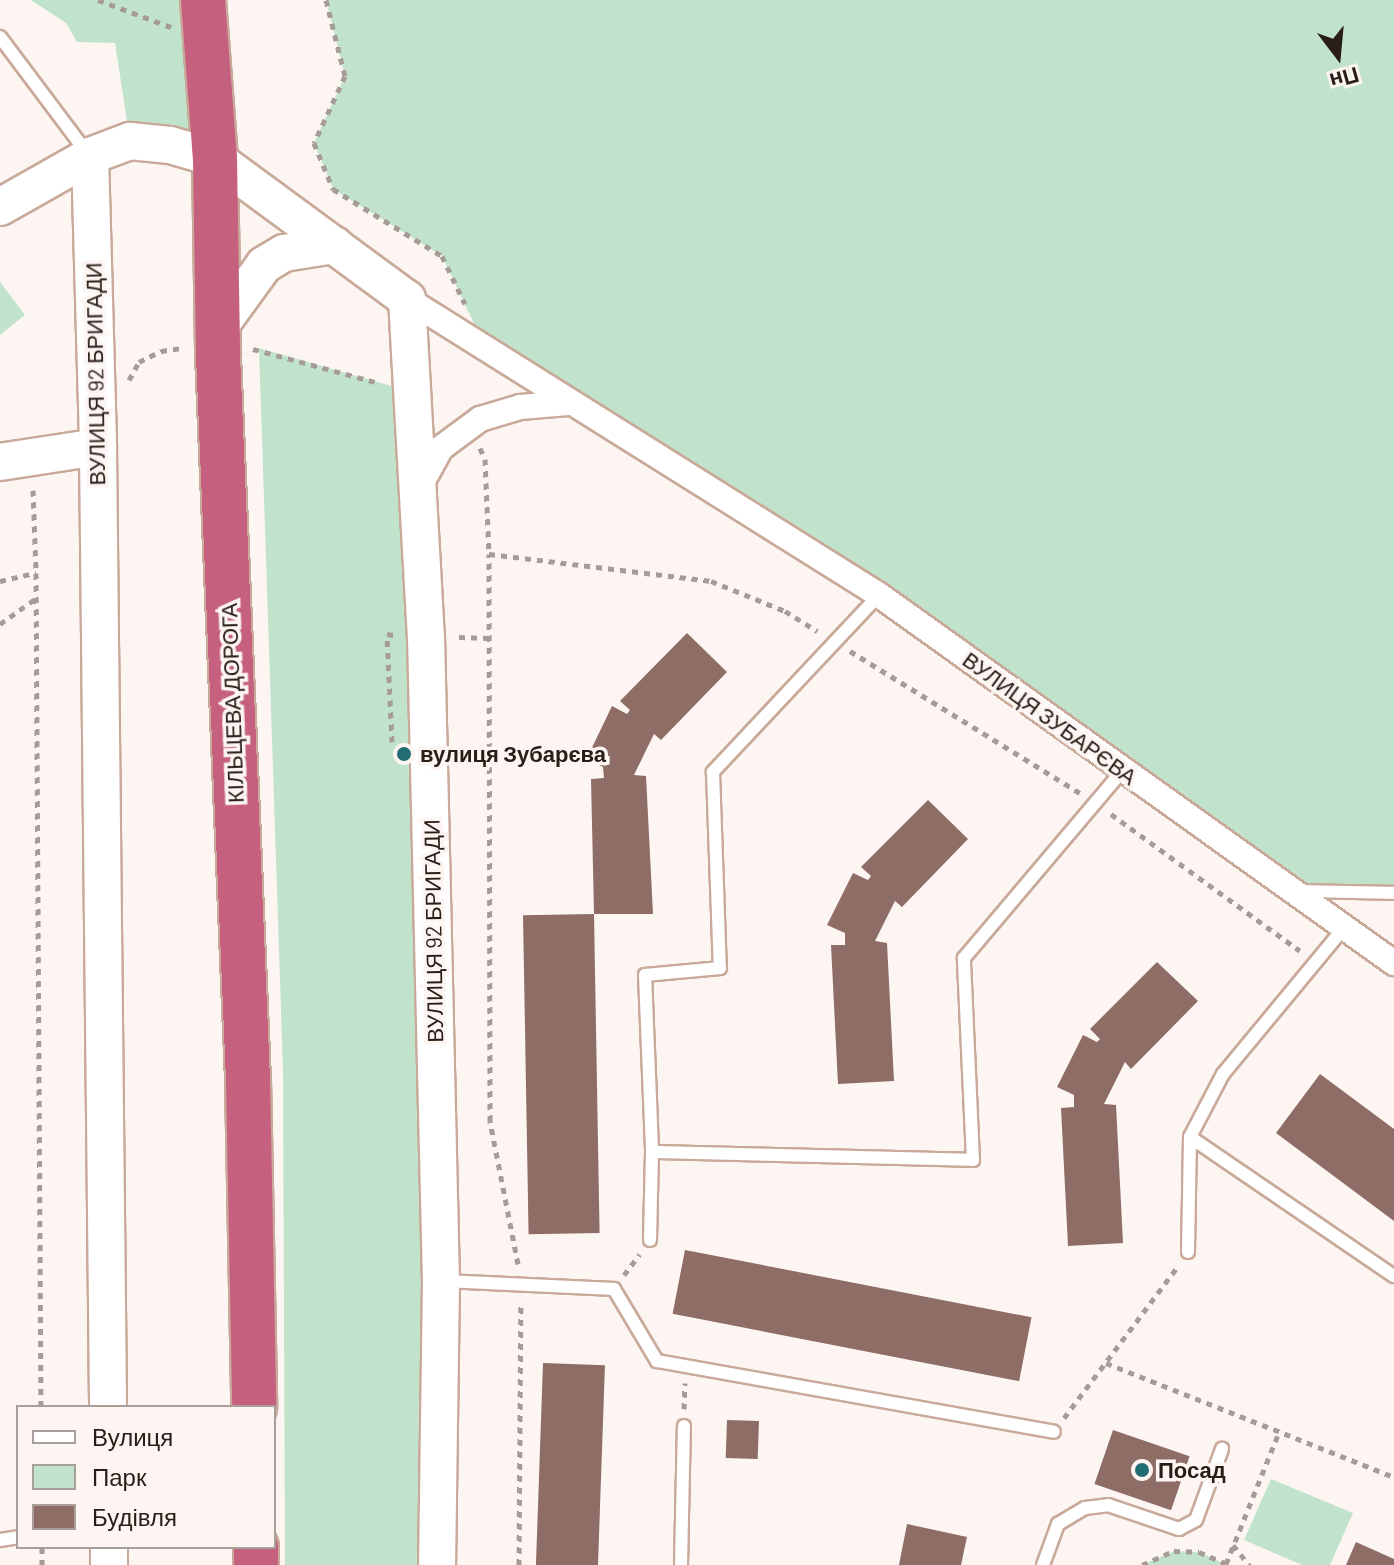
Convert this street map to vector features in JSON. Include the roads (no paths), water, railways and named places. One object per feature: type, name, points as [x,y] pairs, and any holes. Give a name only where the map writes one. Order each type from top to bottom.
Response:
[{"type":"highway","name":"КІЛЬЦЕВА ДОРОГА","points":[[205,19],[215,158],[214,341],[248,1080],[254,1405]]},
{"type":"street","name":"ВУЛИЦЯ ЗУБАРЄВА","points":[[0,207],[90,156],[130,141],[170,145],[215,158],[407,299],[568,403],[879,595],[1394,963]]},
{"type":"street","name":"ВУЛИЦЯ 92 БРИГАДИ","points":[[90,156],[98,447],[108,1405]]},
{"type":"street","points":[[214,341],[264,265],[284,253],[334,245]]},
{"type":"street","name":"ВУЛИЦЯ 92 БРИГАДИ","points":[[407,299],[424,548],[441,1281],[437,1565]]},
{"type":"street","points":[[419,488],[441,448],[480,419],[520,407],[568,403]]},
{"type":"street","points":[[0,462],[98,447]]},
{"type":"lane","points":[[0,37],[90,156]]},
{"type":"lane","points":[[650,1240],[652,1152],[645,975],[720,968],[713,772],[879,595]]},
{"type":"lane","points":[[652,1152],[973,1160],[964,958],[1123,770]]},
{"type":"lane","points":[[1290,891],[1394,893]]},
{"type":"lane","points":[[1188,1252],[1190,1137],[1223,1074],[1343,929]]},
{"type":"lane","points":[[1190,1137],[1394,1276]]},
{"type":"lane","points":[[441,1281],[614,1289],[657,1361],[1054,1432]]},
{"type":"lane","points":[[681,1565],[684,1426]]},
{"type":"lane","points":[[1043,1565],[1058,1524],[1085,1508],[1108,1505],[1179,1529],[1196,1520],[1222,1449]]},
{"type":"place","name":"вулиця Зубарєва","points":[[404,754]]},
{"type":"place","name":"Посад","points":[[1142,1470]]}]
